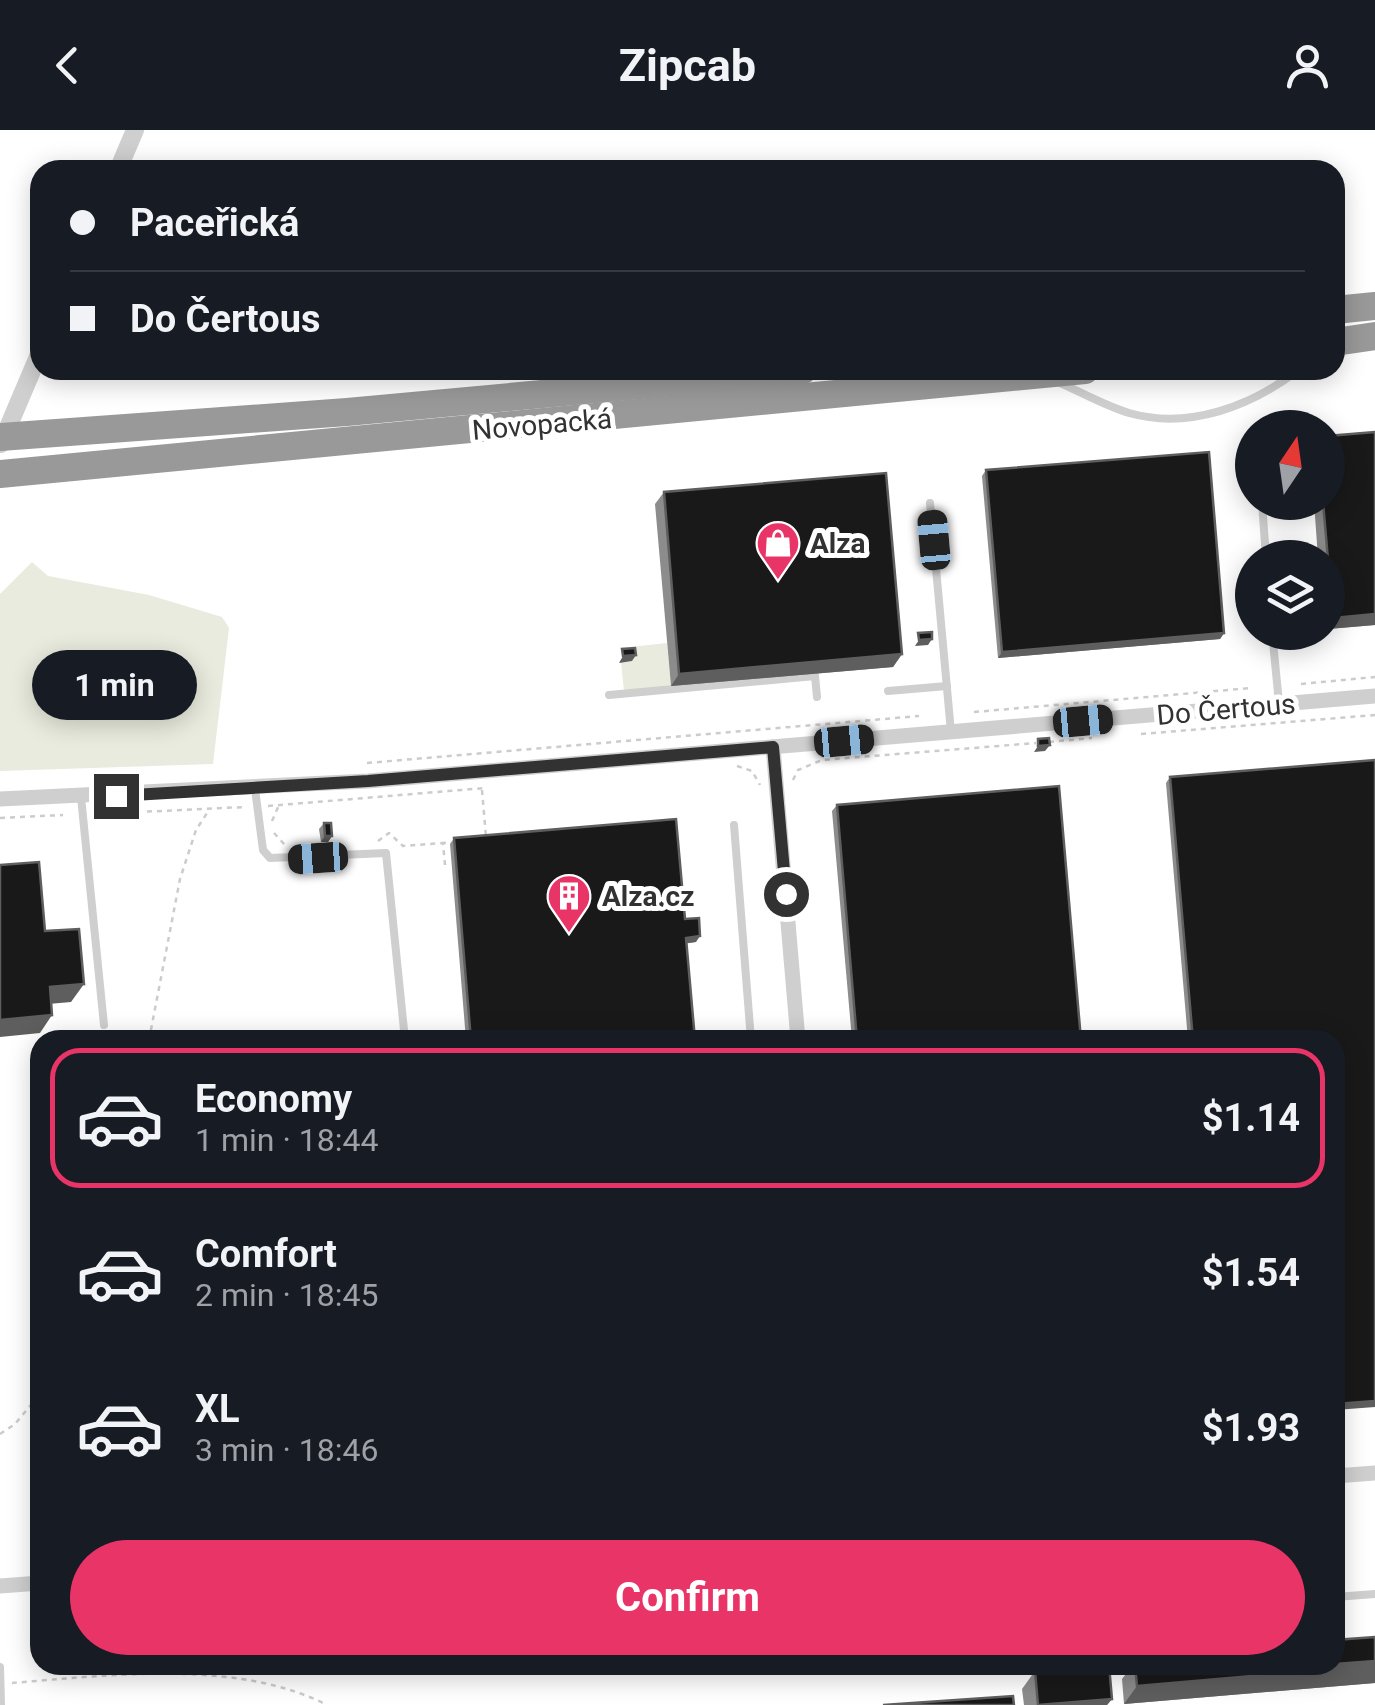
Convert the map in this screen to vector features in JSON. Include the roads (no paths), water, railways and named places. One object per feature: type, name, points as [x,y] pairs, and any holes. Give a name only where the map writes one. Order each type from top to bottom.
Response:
[{"type":"highway","points":[[1345,340],[1375,336]]},
{"type":"highway","name":"Novopacká","points":[[0,437],[366,410],[694,380]]},
{"type":"highway","name":"Novopacká","points":[[0,474],[987,380]]},
{"type":"street","points":[[122,160],[136,130]]},
{"type":"street","points":[[0,448],[30,375]]},
{"type":"street","name":"Do Čertous","points":[[0,800],[368,781],[1375,696]]},
{"type":"street","points":[[773,747],[797,1030]]},
{"type":"street","points":[[1345,1475],[1375,1473]]},
{"type":"street","points":[[0,1586],[30,1584]]},
{"type":"lane","points":[[1052,380],[1130,414],[1178,417],[1243,405],[1282,380]]},
{"type":"lane","points":[[930,503],[952,732]]},
{"type":"lane","points":[[1274,650],[1280,704]]},
{"type":"lane","points":[[609,695],[815,676],[816,697]]},
{"type":"lane","points":[[888,691],[947,686]]},
{"type":"lane","points":[[254,789],[263,850],[270,858],[386,853],[405,1030]]},
{"type":"lane","points":[[82,798],[104,1025]]},
{"type":"lane","points":[[734,825],[750,1030]]},
{"type":"lane","points":[[1345,1596],[1375,1594]]},
{"type":"lane","points":[[0,1667],[1,1705]]},
{"type":"place","name":"Alza","points":[[778,581]]},
{"type":"place","name":"Alza.cz","points":[[569,934]]}]
